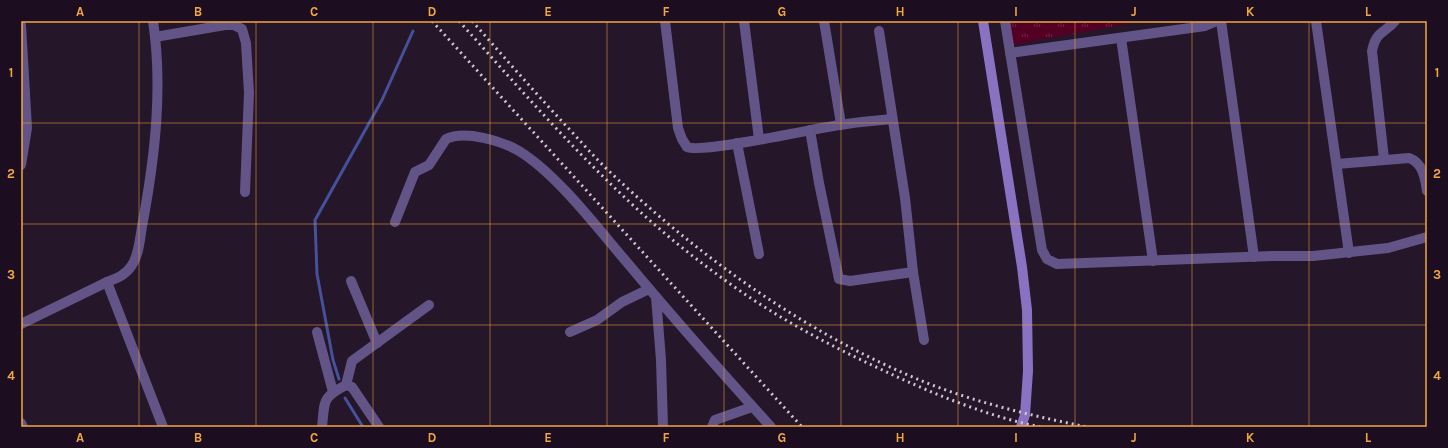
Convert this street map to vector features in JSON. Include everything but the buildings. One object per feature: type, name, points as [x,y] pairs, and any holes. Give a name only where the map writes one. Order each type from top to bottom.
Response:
[{"type":"street","points":[[21,324],[124,275],[132,266],[137,256],[148,196],[156,120],[155,37],[153,21]]},
{"type":"street","points":[[665,21],[678,128],[684,144],[690,149],[737,143],[841,124],[892,119]]},
{"type":"street","points":[[744,21],[759,139]]},
{"type":"street","points":[[824,21],[841,124]]},
{"type":"street","points":[[983,21],[1022,267],[1027,310],[1028,372],[1025,414],[1021,427]]},
{"type":"street","points":[[1005,21],[1042,250],[1048,259],[1057,264],[1313,256],[1388,248],[1427,237]]},
{"type":"street","points":[[1010,53],[1205,26],[1217,21]]},
{"type":"street","points":[[1221,21],[1254,257]]},
{"type":"street","points":[[1316,21],[1349,253]]},
{"type":"street","points":[[1384,159],[1372,51],[1374,41],[1378,34],[1395,21]]},
{"type":"street","points":[[21,25],[27,128],[21,165]]},
{"type":"street","points":[[155,37],[225,25],[234,25],[242,28],[246,43],[248,93],[245,192]]},
{"type":"street","points":[[879,31],[905,198],[913,272],[924,340]]},
{"type":"street","points":[[1121,38],[1153,261]]},
{"type":"street","points":[[810,130],[819,183],[839,279],[850,281],[913,272]]},
{"type":"street","points":[[395,222],[415,172],[429,164],[443,142],[458,136],[492,140],[518,151],[547,174],[603,235],[771,427]]},
{"type":"street","points":[[737,143],[759,254]]},
{"type":"street","points":[[1337,164],[1409,158],[1416,161],[1420,166],[1427,191]]},
{"type":"street","points":[[351,281],[377,343]]},
{"type":"street","points":[[107,282],[163,427]]},
{"type":"street","points":[[570,332],[597,320],[622,302],[649,289]]},
{"type":"street","points":[[656,297],[661,360],[663,427]]},
{"type":"street","points":[[346,385],[352,361],[429,305]]},
{"type":"street","points":[[317,332],[333,392]]},
{"type":"street","points":[[322,427],[325,400],[333,392],[346,385],[352,387],[379,427]]},
{"type":"street","points":[[712,427],[716,420],[752,407]]},
{"type":"street","points":[[21,423],[23,427]]},
{"type":"green space","points":[[1002,21],[1143,21],[1007,46]]},
{"type":"waterway","points":[[339,379],[333,360],[317,274],[315,220],[382,100],[413,31]]},
{"type":"waterway","points":[[345,398],[363,427]]},
{"type":"railway","points":[[432,21],[802,427]]},
{"type":"railway","points":[[459,21],[550,122],[614,187],[647,218],[738,290],[780,317],[823,341],[908,382],[984,412],[1041,427]]},
{"type":"railway","points":[[472,21],[546,104],[610,172],[682,235],[758,292],[840,342],[883,364],[927,383],[966,397],[1087,427]]}]
